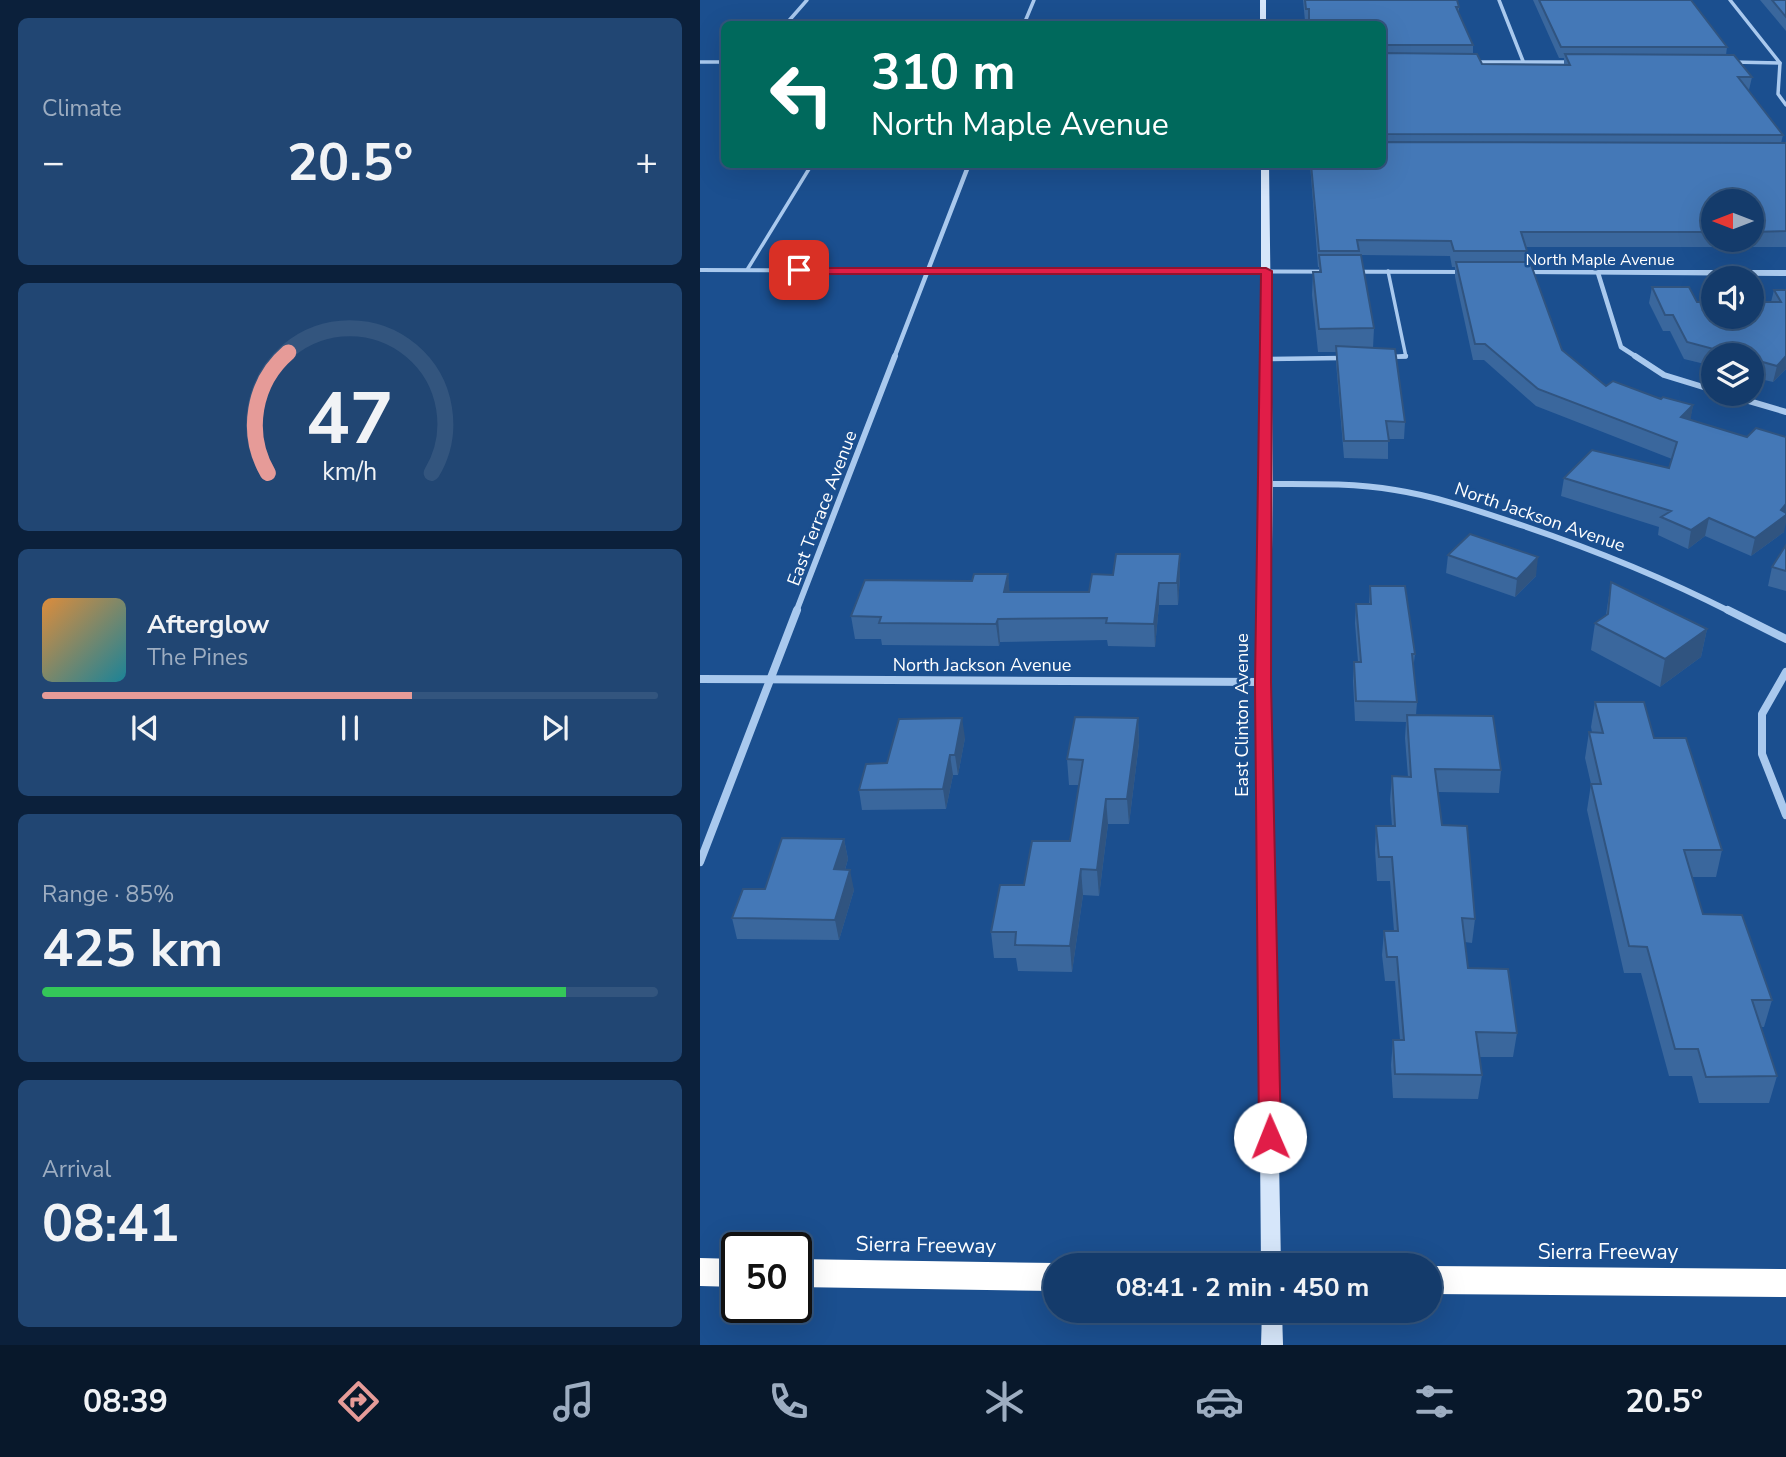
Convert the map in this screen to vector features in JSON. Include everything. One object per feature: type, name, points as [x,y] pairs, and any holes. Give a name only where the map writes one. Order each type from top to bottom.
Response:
[{"type":"highway","points":[[700,1272],[721,1273]]},
{"type":"highway","name":"Sierra Freeway","points":[[812,1273],[1043,1277]]},
{"type":"highway","name":"Sierra Freeway","points":[[1442,1280],[1786,1283]]},
{"type":"main road","points":[[1263,0],[1264,21]]},
{"type":"main road","name":"East Clinton Avenue","points":[[1265,168],[1267,484],[1263,682],[1271,1253]]},
{"type":"main road","points":[[1272,1323],[1272,1345]]},
{"type":"street","points":[[789,21],[807,0]]},
{"type":"street","points":[[1025,21],[1034,0]]},
{"type":"street","points":[[1499,0],[1523,61]]},
{"type":"street","points":[[1730,0],[1780,63],[1778,94],[1786,105]]},
{"type":"street","points":[[700,62],[721,62]]},
{"type":"street","points":[[1472,62],[1577,62]]},
{"type":"street","points":[[1726,62],[1780,63]]},
{"type":"street","name":"East Terrace Avenue","points":[[700,862],[967,168]]},
{"type":"street","points":[[700,270],[1488,272]]},
{"type":"street","name":"North Maple Avenue","points":[[1502,272],[1786,273]]},
{"type":"street","points":[[1598,273],[1621,347],[1664,375],[1701,386]]},
{"type":"street","points":[[1764,406],[1786,412]]},
{"type":"street","name":"North Jackson Avenue","points":[[1267,484],[1338,484],[1394,490],[1450,501],[1646,571],[1786,639]]},
{"type":"street","points":[[1786,673],[1762,714],[1762,754],[1786,815]]},
{"type":"street","name":"North Jackson Avenue","points":[[700,679],[1263,682]]},
{"type":"lane","points":[[747,270],[811,168]]},
{"type":"lane","points":[[1378,358],[1406,357],[1388,271]]},
{"type":"lane","points":[[1267,359],[1350,358]]},
{"type":"building","points":[[1305,0],[1457,0],[1459,7],[1456,7],[1473,45],[1386,45],[1386,21],[1309,21],[1309,9],[1306,9]]},
{"type":"building","points":[[1539,0],[1691,0],[1727,47],[1561,47]]},
{"type":"building","points":[[1772,0],[1786,0],[1786,17]]},
{"type":"building","points":[[1386,53],[1477,54],[1482,64],[1570,65],[1565,54],[1734,55],[1752,77],[1738,77],[1783,135],[1386,134]]},
{"type":"building","points":[[1386,142],[1786,143],[1786,231],[1764,232],[1764,189],[1701,189],[1701,232],[1521,232],[1527,251],[1454,251],[1451,241],[1357,240],[1359,251],[1319,251],[1311,168],[1386,168]]},
{"type":"building","points":[[1319,255],[1361,255],[1374,328],[1319,329],[1313,272],[1321,272]]},
{"type":"building","points":[[1456,262],[1530,262],[1562,350],[1606,386],[1613,381],[1661,399],[1663,397],[1693,405],[1681,417],[1747,437],[1756,428],[1786,437],[1786,504],[1781,510],[1786,515],[1755,538],[1709,518],[1691,530],[1661,517],[1671,511],[1564,478],[1592,450],[1669,468],[1677,442],[1538,389],[1485,344],[1475,344]]},
{"type":"building","points":[[1652,287],[1689,287],[1697,302],[1701,302],[1701,329],[1764,329],[1764,302],[1781,302],[1774,290],[1786,290],[1786,356],[1777,366],[1764,362],[1764,343],[1701,343],[1701,346],[1687,342],[1673,315],[1665,315]]},
{"type":"building","points":[[1336,346],[1395,349],[1405,422],[1386,421],[1389,441],[1344,441]]},
{"type":"building","points":[[1470,534],[1538,557],[1517,579],[1448,555]]},
{"type":"building","points":[[1786,545],[1786,571],[1772,567]]},
{"type":"building","points":[[1116,554],[1180,554],[1177,583],[1159,583],[1154,624],[1106,623],[1107,618],[998,619],[996,624],[879,623],[881,617],[851,616],[865,580],[972,581],[974,574],[1008,574],[1004,592],[1089,592],[1092,574],[1113,575]]},
{"type":"building","points":[[1611,582],[1707,629],[1665,659],[1595,623],[1608,614]]},
{"type":"building","points":[[1370,586],[1405,586],[1415,654],[1412,654],[1417,702],[1356,701],[1354,662],[1361,662],[1356,604],[1371,604]]},
{"type":"building","points":[[1595,702],[1644,702],[1654,738],[1686,738],[1722,850],[1684,850],[1703,914],[1742,915],[1772,1000],[1752,1000],[1777,1076],[1706,1077],[1698,1049],[1675,1049],[1647,947],[1629,946],[1591,784],[1601,784],[1589,732],[1603,733]]},
{"type":"building","points":[[1407,715],[1493,716],[1501,770],[1435,769],[1442,825],[1467,826],[1475,919],[1462,918],[1468,968],[1508,969],[1517,1033],[1476,1032],[1482,1075],[1395,1074],[1393,1040],[1404,1040],[1397,957],[1387,957],[1384,931],[1398,931],[1392,857],[1379,857],[1376,826],[1395,826],[1392,776],[1411,777]]},
{"type":"building","points":[[1075,717],[1138,718],[1127,799],[1106,799],[1097,870],[1081,869],[1070,946],[1015,945],[1016,932],[991,932],[1000,885],[1024,885],[1032,841],[1070,841],[1083,760],[1067,759]]},
{"type":"building","points":[[962,718],[955,755],[950,755],[943,789],[859,790],[866,764],[887,763],[899,719]]},
{"type":"building","points":[[782,838],[844,839],[834,869],[850,870],[835,920],[732,918],[743,889],[765,889]]},
{"type":"route","points":[[799,270],[1266,271],[1267,484],[1263,682],[1270,1137]]}]
